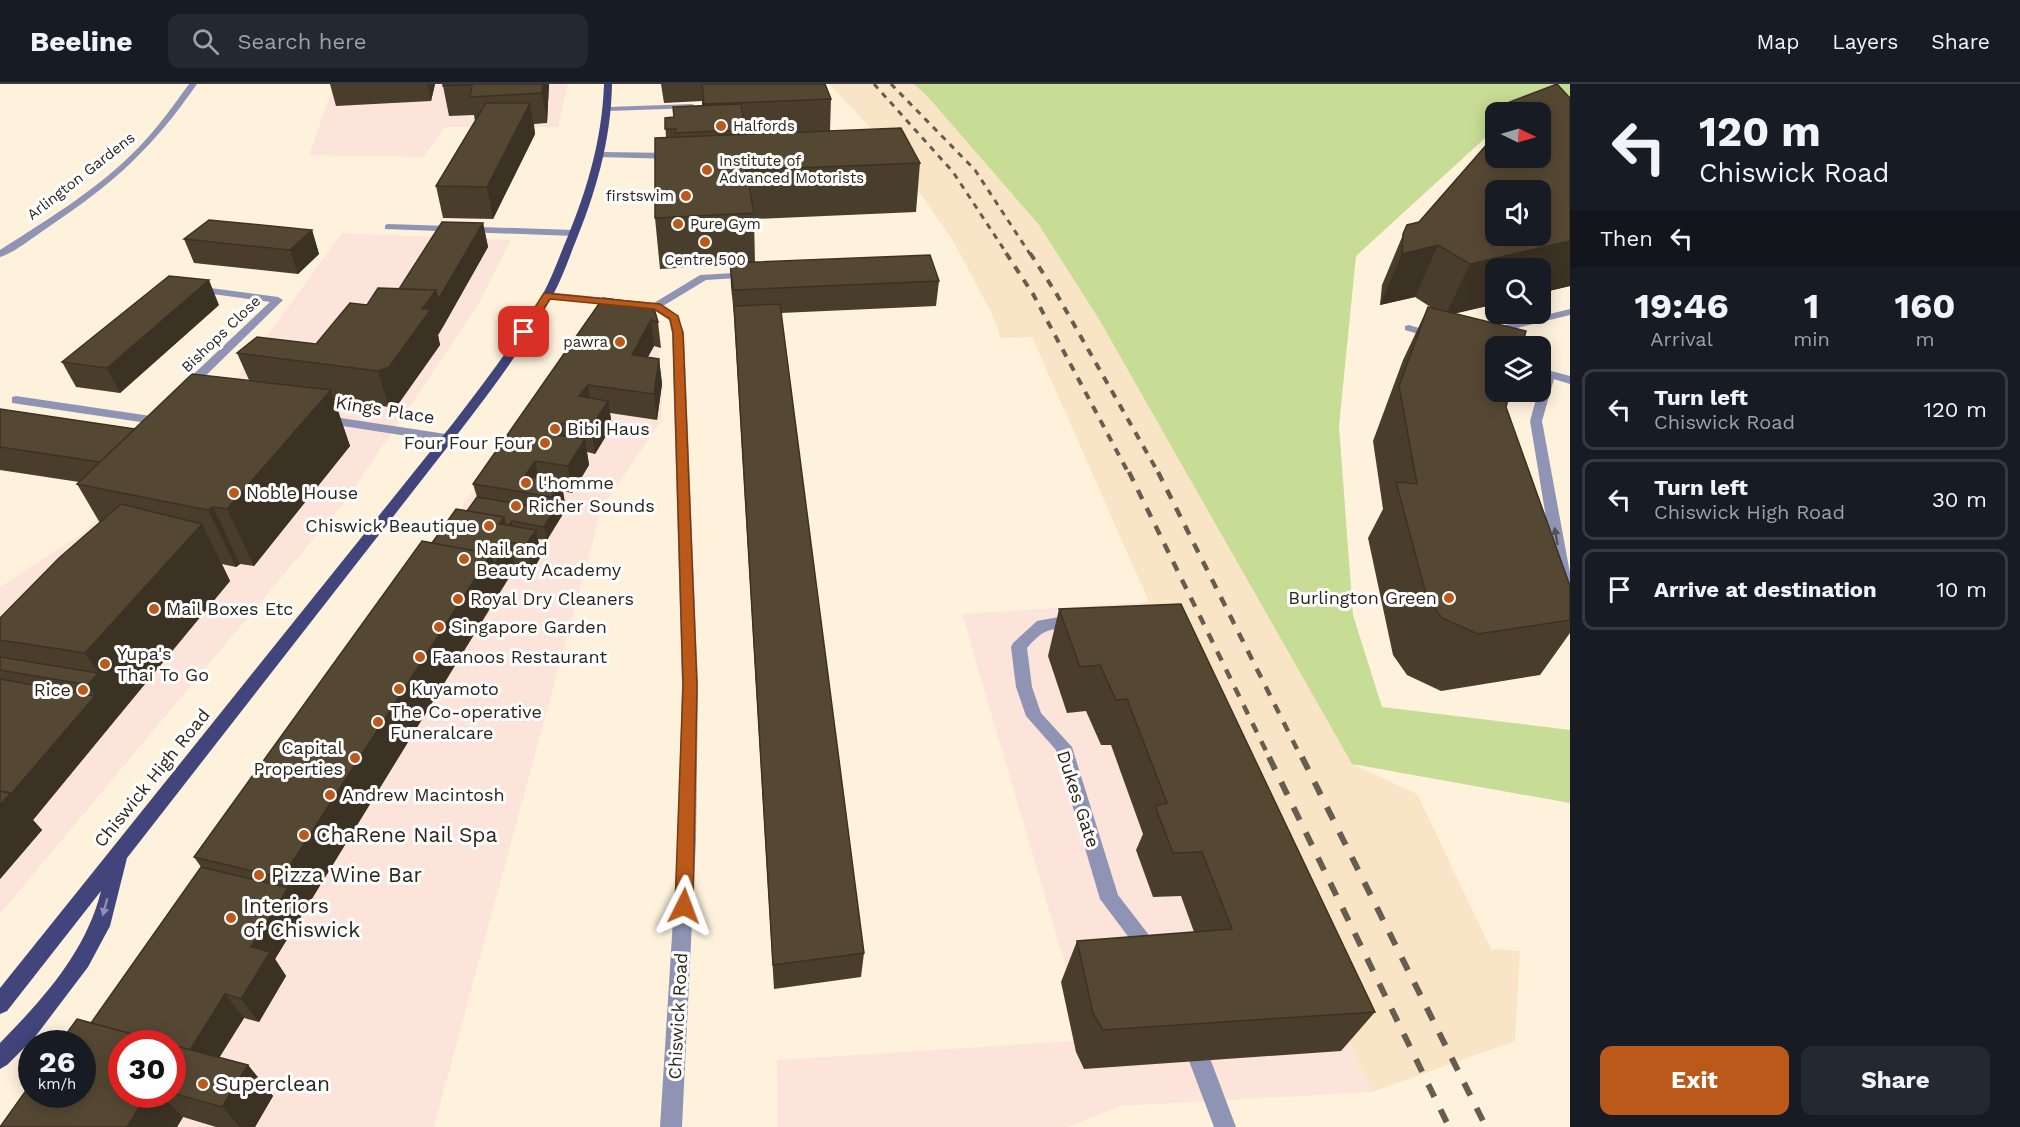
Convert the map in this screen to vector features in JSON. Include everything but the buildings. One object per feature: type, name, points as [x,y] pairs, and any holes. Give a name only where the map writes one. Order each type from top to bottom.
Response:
[{"type":"main road","name":"Chiswick High Road","points":[[0,1004],[256,683],[446,438],[500,368],[548,296],[590,195],[602,155],[608,109],[608,84]]},
{"type":"main road","points":[[0,1058],[28,1030],[77,965],[100,926],[121,851]]},
{"type":"street","points":[[0,84],[6,84]]},
{"type":"street","name":"Arlington Gardens","points":[[0,254],[125,165],[147,145],[193,84]]},
{"type":"street","points":[[608,109],[700,106]]},
{"type":"street","points":[[676,118],[677,107]]},
{"type":"street","points":[[602,155],[677,156]]},
{"type":"street","points":[[388,227],[574,233]]},
{"type":"street","points":[[548,296],[656,306],[704,277],[761,275]]},
{"type":"street","name":"Bishops Close","points":[[16,400],[153,420],[278,300],[180,287]]},
{"type":"street","name":"Chiswick Road","points":[[656,306],[674,318],[678,333],[690,685],[687,840],[671,1127]]},
{"type":"street","points":[[1477,335],[1570,312]]},
{"type":"street","points":[[1409,328],[1450,341]]},
{"type":"street","points":[[1551,374],[1570,380]]},
{"type":"street","points":[[173,401],[195,400]]},
{"type":"street","points":[[1539,402],[1536,421],[1570,614]]},
{"type":"street","name":"Kings Place","points":[[303,416],[446,438]]},
{"type":"street","name":"Dukes Gate","points":[[1089,621],[1061,621],[1036,627],[1019,647],[1024,687],[1034,716],[1064,747],[1110,899],[1162,964]]},
{"type":"street","points":[[1200,1061],[1225,1127]]},
{"type":"shaded area","points":[[334,84],[568,84],[558,127],[445,127],[423,157],[309,155]]},
{"type":"shaded area","points":[[829,84],[914,84],[928,97],[1039,225],[1100,321],[1352,764],[1417,794],[1491,949],[1520,951],[1515,1041],[1372,1092],[1149,602],[1032,337],[1001,338],[992,314],[953,241],[885,143]]},
{"type":"shaded area","points":[[342,233],[511,240],[477,307],[347,499],[0,914],[0,587],[83,533],[230,387]]},
{"type":"shaded area","points":[[592,318],[656,328],[663,383],[661,421],[602,508],[434,1127],[33,1127],[62,1108],[96,1108],[96,1036]]},
{"type":"shaded area","points":[[1149,602],[1372,1092],[1120,1106],[1068,1127],[777,1127],[777,1060],[1087,1040],[962,614]]},
{"type":"green space","points":[[914,84],[1570,84],[1570,101],[1551,106],[1551,102],[1485,102],[1485,138],[1356,256],[1339,426],[1353,615],[1382,707],[1570,730],[1570,803],[1352,764],[1100,321],[1039,225],[928,97]]},
{"type":"railway","points":[[874,84],[953,172],[1007,254]]},
{"type":"railway","points":[[891,84],[975,170],[1030,254]]},
{"type":"railway","points":[[1006,253],[1033,294],[1129,474]]},
{"type":"railway","points":[[1030,253],[1056,293],[1159,474]]},
{"type":"railway","points":[[1129,472],[1270,759]]},
{"type":"railway","points":[[1158,472],[1302,759]]},
{"type":"railway","points":[[1269,757],[1449,1127]]},
{"type":"railway","points":[[1302,757],[1486,1127]]},
{"type":"place","name":"Halfords","points":[[721,126]]},
{"type":"place","name":"Institute of Advanced Motorists","points":[[707,170]]},
{"type":"place","name":"firstswim","points":[[686,196]]},
{"type":"place","name":"Pure Gym","points":[[678,224]]},
{"type":"place","name":"Centre 500","points":[[705,242]]},
{"type":"place","name":"pawra","points":[[620,342]]},
{"type":"place","name":"Bibi Haus","points":[[555,429]]},
{"type":"place","name":"Four Four Four","points":[[545,443]]},
{"type":"place","name":"l'homme","points":[[526,483]]},
{"type":"place","name":"Noble House","points":[[234,493]]},
{"type":"place","name":"Richer Sounds","points":[[516,506]]},
{"type":"place","name":"Chiswick Beautique","points":[[489,526]]},
{"type":"place","name":"Nail and Beauty Academy","points":[[464,559]]},
{"type":"place","name":"Burlington Green","points":[[1449,598]]},
{"type":"place","name":"Royal Dry Cleaners","points":[[458,599]]},
{"type":"place","name":"Mail Boxes Etc","points":[[154,609]]},
{"type":"place","name":"Singapore Garden","points":[[439,627]]},
{"type":"place","name":"Faanoos Restaurant","points":[[420,657]]},
{"type":"place","name":"Yupa's Thai To Go","points":[[105,664]]},
{"type":"place","name":"Kuyamoto","points":[[399,689]]},
{"type":"place","name":"Rice","points":[[83,690]]},
{"type":"place","name":"The Co-operative Funeralcare","points":[[378,722]]},
{"type":"place","name":"Capital Properties","points":[[355,758]]},
{"type":"place","name":"Andrew Macintosh","points":[[330,795]]},
{"type":"place","name":"ChaRene Nail Spa","points":[[304,835]]},
{"type":"place","name":"Pizza Wine Bar","points":[[259,875]]},
{"type":"place","name":"Interiors of Chiswick","points":[[231,918]]},
{"type":"place","name":"Superclean","points":[[203,1084]]},
{"type":"route","points":[[524,332],[548,296],[656,306],[674,318],[678,333],[690,685],[684,906]]}]
